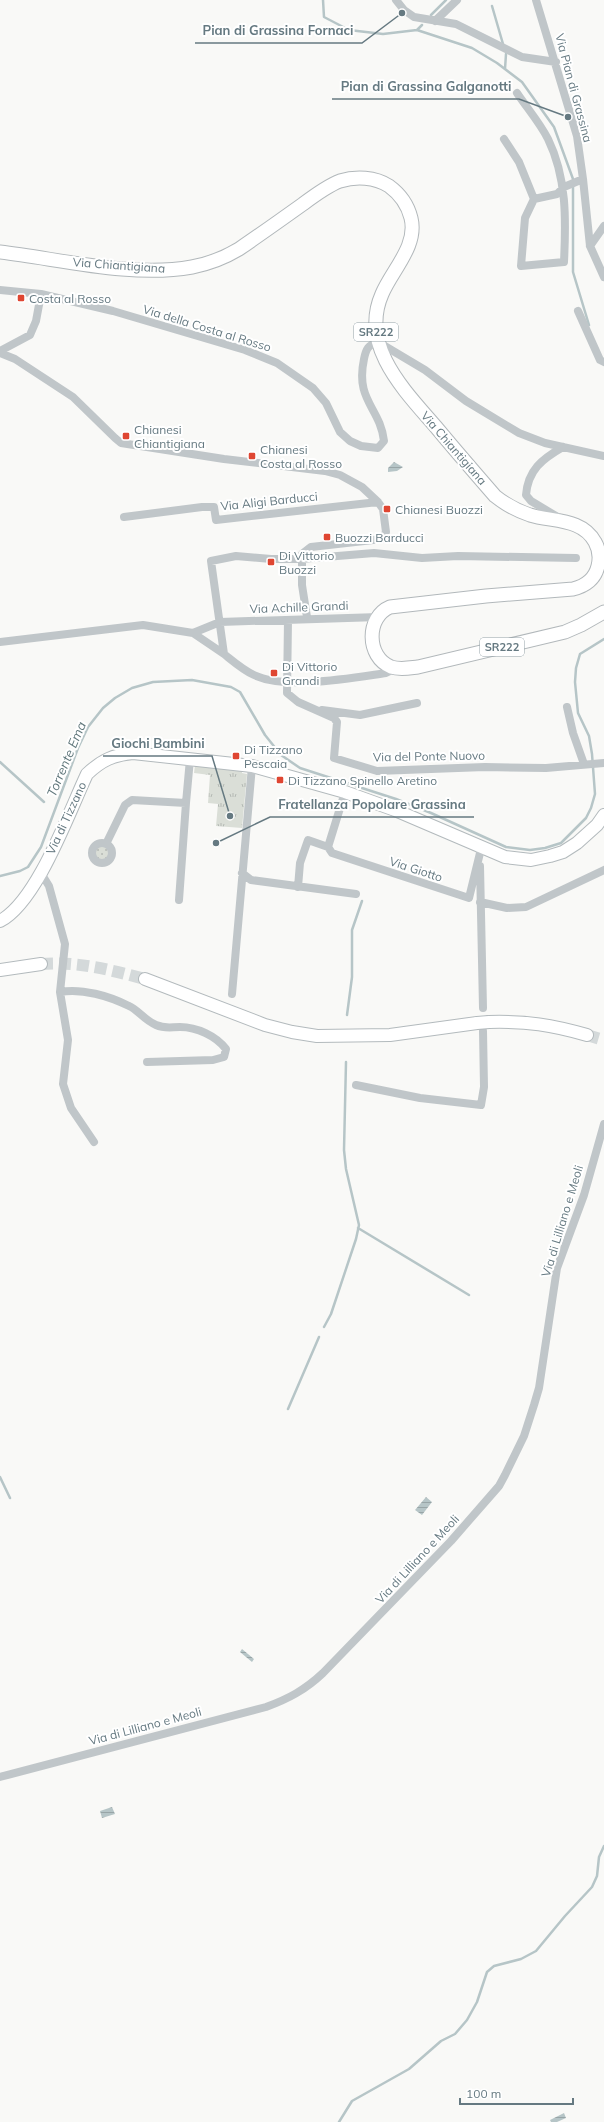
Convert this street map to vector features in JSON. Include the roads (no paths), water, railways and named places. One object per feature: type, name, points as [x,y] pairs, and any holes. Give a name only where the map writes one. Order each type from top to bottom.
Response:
[{"type":"main road","name":"Via Chiantigiana","points":[[0,252],[94,265],[144,269],[192,267],[218,260],[238,249],[319,192],[338,182],[354,178],[375,180],[387,185],[398,194],[406,206],[412,229],[408,247],[384,288],[378,305],[376,323],[378,342],[388,367],[401,386],[495,496],[528,514],[566,522],[583,528],[597,545],[599,556],[598,567],[594,577],[585,584],[566,590],[395,606],[387,609],[379,617]]},
{"type":"main road","name":"SR222","points":[[396,668],[418,667],[565,632],[604,612]]},
{"type":"main road","points":[[379,617],[372,634],[376,654],[384,663],[396,668]]},
{"type":"street","points":[[396,0],[408,14],[435,21],[456,24],[522,57],[556,62]]},
{"type":"street","points":[[435,21],[457,0]]},
{"type":"street","name":"Via Pian di Grassina","points":[[536,0],[556,62],[577,136],[590,246],[604,277]]},
{"type":"street","points":[[504,139],[519,162],[534,199],[525,218],[521,266],[564,262],[566,186],[548,138],[517,93]]},
{"type":"street","points":[[534,199],[557,194],[566,186],[581,180]]},
{"type":"street","points":[[590,246],[604,226]]},
{"type":"street","name":"Via della Costa al Rosso","points":[[0,290],[41,294],[113,311],[245,350],[277,363],[312,388],[326,403],[340,432],[350,441],[372,449],[382,445],[384,436],[363,391],[362,372],[368,347],[378,342]]},
{"type":"street","points":[[0,352],[30,335],[36,321],[41,294]]},
{"type":"street","points":[[578,311],[600,360],[604,362]]},
{"type":"street","points":[[378,342],[425,370],[466,401],[519,433],[534,440],[604,456]]},
{"type":"street","points":[[0,352],[15,359],[73,397],[121,443],[216,458],[325,471],[340,475],[362,487],[378,502],[383,509],[385,536],[378,540],[311,547],[305,550],[302,559],[302,585],[307,617]]},
{"type":"street","points":[[563,447],[540,462],[534,468],[527,485],[526,495],[531,501],[566,522]]},
{"type":"street","name":"Via Aligi Barducci","points":[[124,517],[214,507],[216,520],[378,502]]},
{"type":"street","points":[[224,654],[211,561],[236,556],[271,559],[302,559],[374,553],[422,558],[458,556],[576,558]]},
{"type":"street","name":"Via Achille Grandi","points":[[220,622],[288,620],[307,617],[379,617]]},
{"type":"street","points":[[288,620],[288,682]]},
{"type":"street","points":[[193,633],[220,622]]},
{"type":"street","points":[[0,642],[143,624],[193,633],[224,654],[244,670],[255,676],[274,681],[288,682],[386,673],[396,668]]},
{"type":"street","name":"Via del Ponte Nuovo","points":[[288,682],[287,693],[298,702],[334,718],[337,722],[334,758],[377,771],[484,767],[546,768],[585,764],[603,764]]},
{"type":"street","points":[[312,709],[360,715],[417,703]]},
{"type":"street","points":[[567,707],[572,733],[585,764]]},
{"type":"street","name":"Via di Tizzano","points":[[0,921],[16,910],[41,873],[87,774],[100,762],[119,755],[133,753],[252,766],[345,792],[410,816],[480,849],[505,857],[531,860],[563,852],[577,843],[597,825],[604,815]]},
{"type":"street","points":[[179,900],[190,759]]},
{"type":"street","points":[[232,994],[252,766]]},
{"type":"street","points":[[328,847],[345,792]]},
{"type":"street","points":[[106,844],[125,805],[132,800],[186,803]]},
{"type":"street","name":"Via Giotto","points":[[298,887],[301,869],[300,863],[308,840],[328,847],[332,853],[468,898],[480,849]]},
{"type":"street","points":[[480,849],[483,1008]]},
{"type":"street","points":[[480,902],[507,908],[526,907],[604,870]]},
{"type":"street","points":[[41,873],[48,886],[65,944],[60,992],[68,1040],[63,1084],[71,1108],[94,1142]]},
{"type":"street","points":[[242,873],[251,880],[356,894]]},
{"type":"street","points":[[241,884],[251,880]]},
{"type":"street","points":[[0,970],[41,964]]},
{"type":"street","points":[[145,979],[265,1025],[292,1032],[317,1036],[390,1035],[520,1021],[554,1026],[587,1035]]},
{"type":"street","points":[[60,992],[78,990],[130,1006],[139,1015],[156,1025],[164,1028],[180,1027],[199,1031],[218,1040],[226,1049],[224,1057],[213,1060],[147,1062]]},
{"type":"street","points":[[356,1085],[420,1098],[481,1106],[484,1087],[483,1025]]},
{"type":"street","name":"Via di Lilliano e Meoli","points":[[0,1777],[266,1707],[288,1699],[309,1687],[451,1541],[499,1486],[524,1436],[539,1388],[557,1268],[584,1195],[604,1124]]},
{"type":"waterway","points":[[323,0],[324,17],[349,30],[383,34],[417,30],[472,48],[497,63],[522,82],[554,127],[573,179],[573,272],[589,325]]},
{"type":"waterway","points":[[431,15],[446,0]]},
{"type":"waterway","points":[[492,6],[503,44]]},
{"type":"waterway","points":[[417,30],[422,25]]},
{"type":"waterway","points":[[505,69],[506,54]]},
{"type":"waterway","name":"Torrente Ema","points":[[0,876],[20,871],[28,867],[41,847],[78,748],[88,727],[103,708],[115,698],[132,688],[153,682],[192,680],[231,687],[240,692],[265,735],[281,755],[300,768],[396,799],[506,847],[530,850],[545,848],[561,843],[586,818],[595,794],[589,736],[578,713],[575,682],[576,668],[580,654],[604,639]]},
{"type":"waterway","points":[[0,762],[44,802]]},
{"type":"waterway","points":[[347,1015],[352,977],[352,930],[362,901]]},
{"type":"waterway","points":[[324,1327],[331,1314],[356,1239],[359,1225],[346,1169],[344,1150],[346,1062]]},
{"type":"waterway","points":[[358,1228],[469,1295]]},
{"type":"waterway","points":[[288,1409],[319,1337]]},
{"type":"waterway","points":[[0,1477],[10,1498]]},
{"type":"waterway","points":[[339,2122],[352,2101],[409,2069],[441,2041],[455,2034],[467,2020],[477,2002],[487,1972],[494,1966],[521,1959],[536,1951],[565,1916],[592,1887],[597,1876],[599,1857],[604,1846]]},
{"type":"tunnel","points":[[41,964],[54,963],[81,965],[145,979]]},
{"type":"tunnel","points":[[587,1035],[604,1040]]},
{"type":"place","name":"Pian di Grassina Fornaci","points":[[402,13]]},
{"type":"place","name":"Pian di Grassina Galganotti","points":[[568,117]]},
{"type":"place","name":"Costa al Rosso","points":[[21,298]]},
{"type":"place","name":"Chianesi Chiantigiana","points":[[126,436]]},
{"type":"place","name":"Chianesi Costa al Rosso","points":[[252,456]]},
{"type":"place","name":"Chianesi Buozzi","points":[[387,509]]},
{"type":"place","name":"Buozzi Barducci","points":[[327,537]]},
{"type":"place","name":"Di Vittorio Buozzi","points":[[271,562]]},
{"type":"place","name":"Di Vittorio Grandi","points":[[274,673]]},
{"type":"place","name":"Di Tizzano Pescaia","points":[[236,756]]},
{"type":"place","name":"Di Tizzano Spinello Aretino","points":[[280,780]]},
{"type":"place","name":"Giochi Bambini","points":[[230,816]]},
{"type":"place","name":"Fratellanza Popolare Grassina","points":[[216,843]]}]
